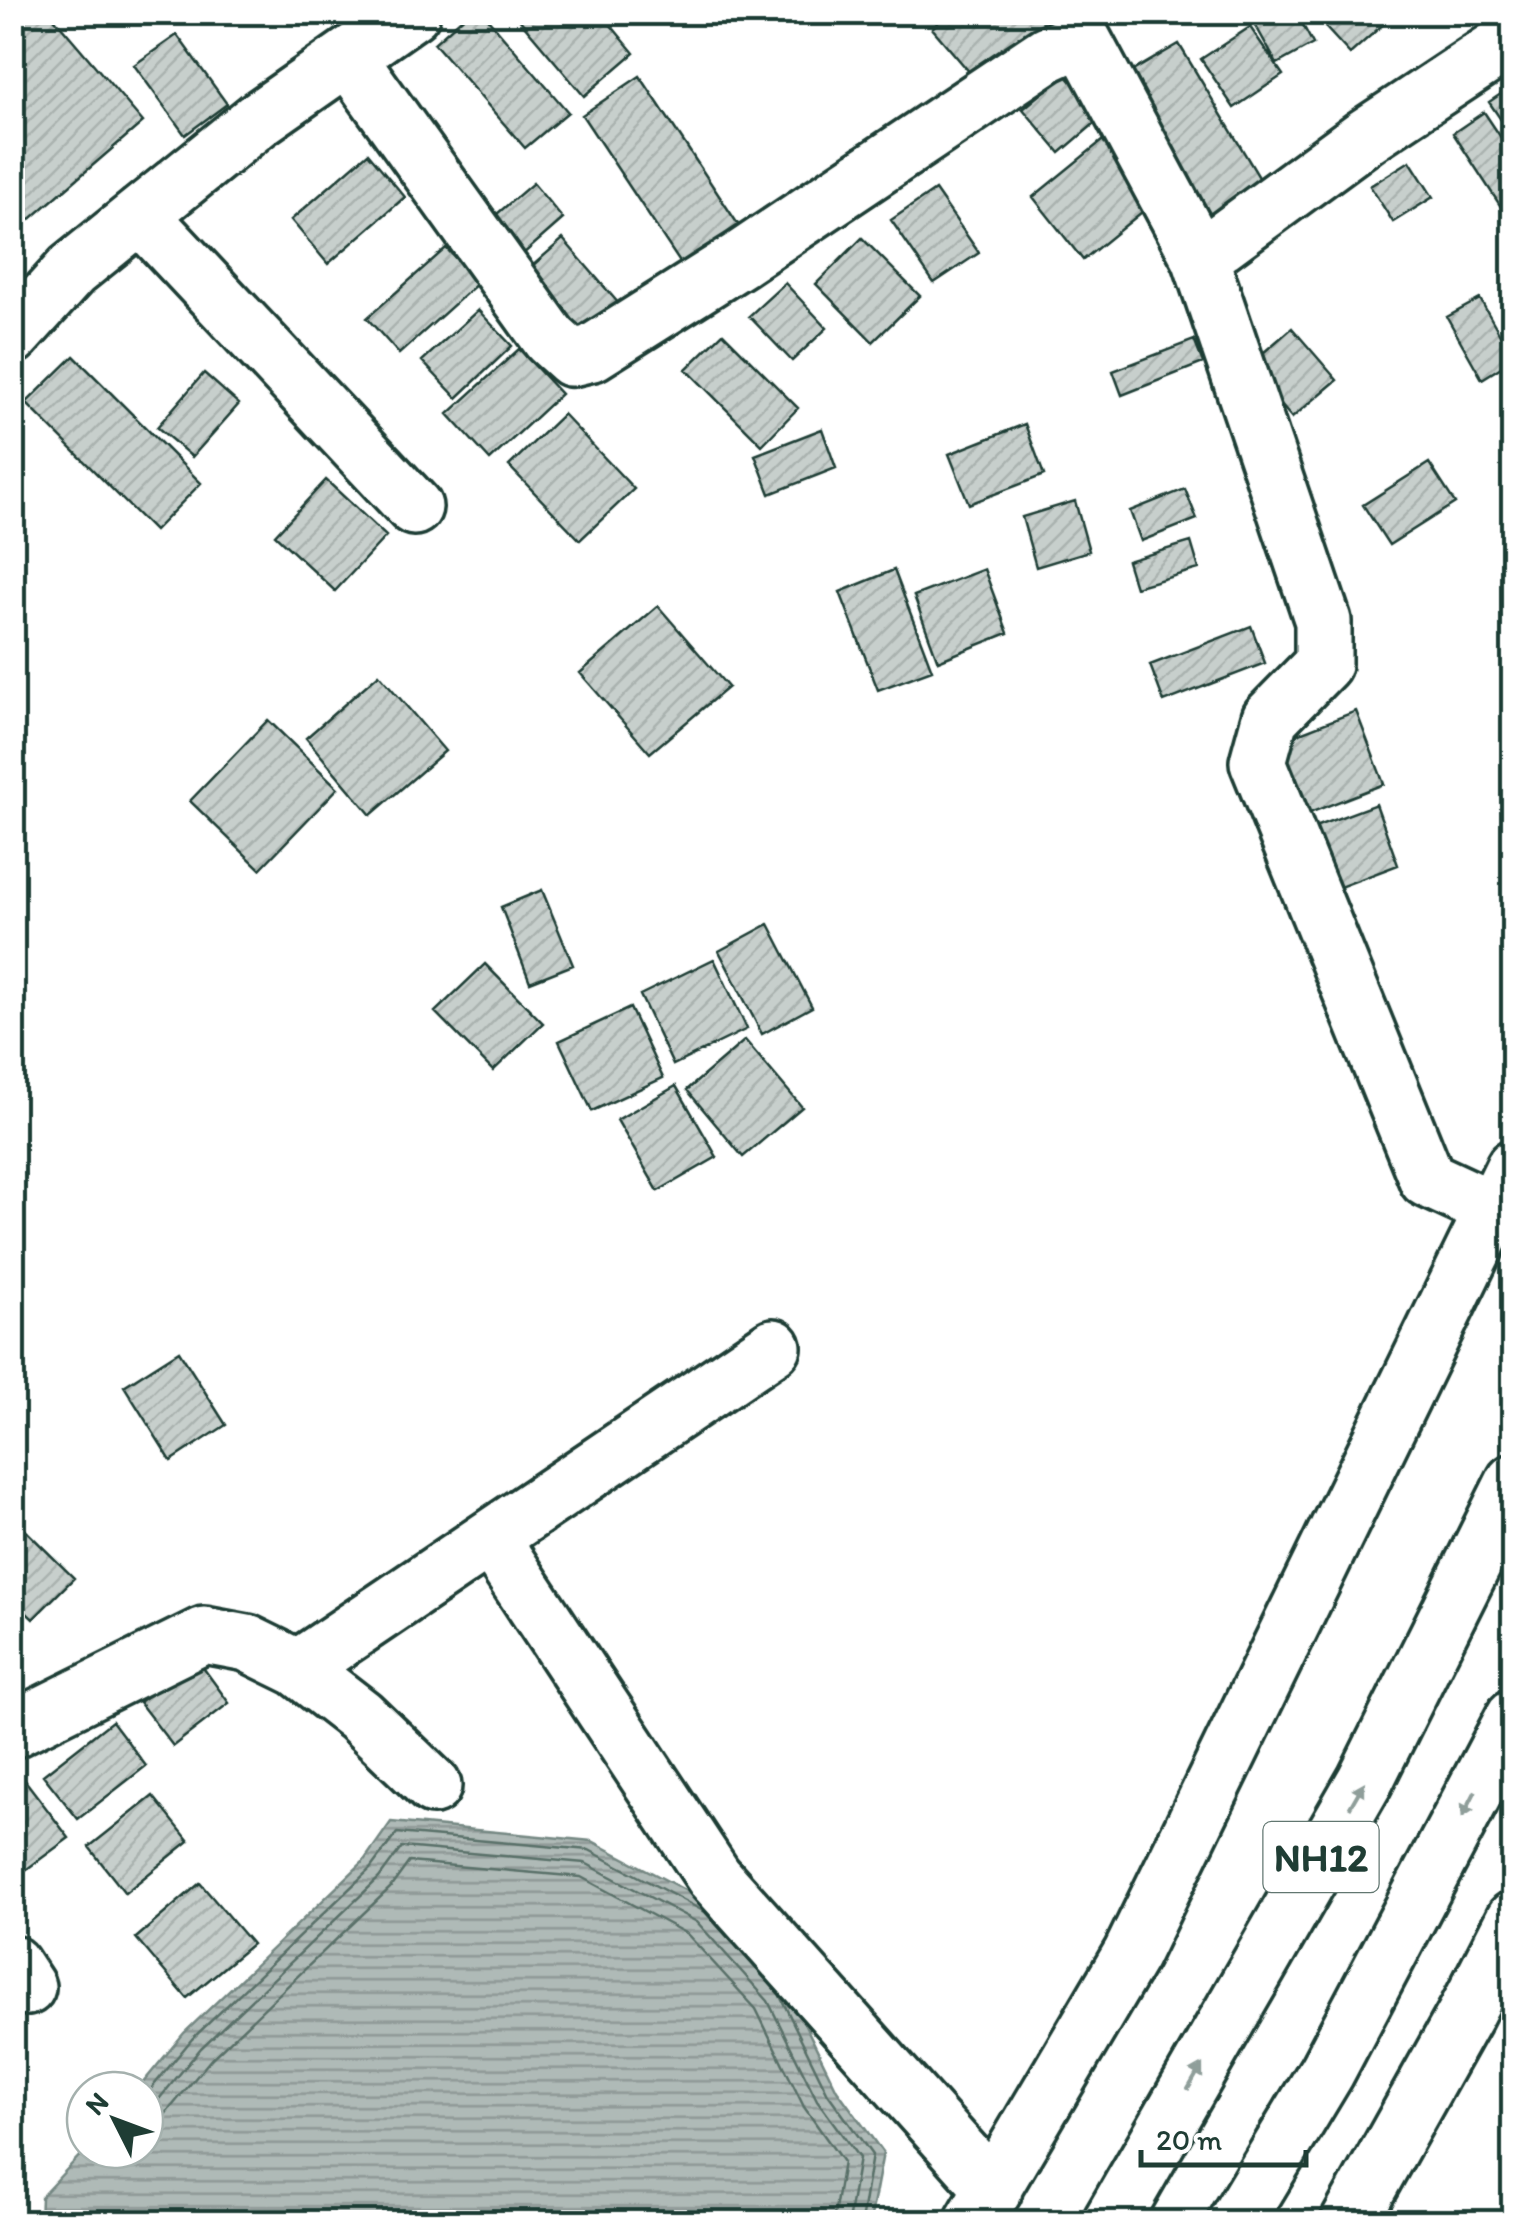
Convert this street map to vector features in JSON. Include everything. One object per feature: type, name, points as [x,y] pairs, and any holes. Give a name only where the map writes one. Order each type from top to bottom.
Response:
[{"type":"main road","points":[[12,336],[72,270],[259,119],[412,12]]},
{"type":"main road","points":[[348,57],[550,339],[571,358],[592,354],[756,249],[1046,54],[1074,26],[1200,258],[1323,621],[1322,664],[1270,718],[1258,762],[1427,1179],[1504,1188],[1132,1954],[983,2206],[714,1878],[491,1539]]},
{"type":"main road","points":[[1200,258],[1366,136],[1514,38]]},
{"type":"main road","points":[[140,215],[414,507]]},
{"type":"main road","points":[[298,1668],[773,1347]]},
{"type":"main road","name":"NH12","points":[[1111,2222],[1365,1782],[1514,1482]]},
{"type":"main road","points":[[12,1730],[204,1635],[246,1643],[298,1668],[360,1716],[433,1786]]},
{"type":"main road","name":"NH12","points":[[1236,2222],[1328,2071],[1514,1717]]},
{"type":"main road","points":[[1349,2222],[1514,1919]]},
{"type":"water","points":[[391,1822],[592,1841],[711,1904],[787,1988],[837,2090],[883,2153],[870,2222],[40,2222],[41,2197],[66,2170],[165,2170],[165,2070],[153,2070],[184,2033],[363,1862]]},
{"type":"building","points":[[12,12],[49,12],[143,122],[12,235]]},
{"type":"building","points":[[469,12],[482,12],[568,112],[525,148],[434,43]]},
{"type":"building","points":[[513,12],[600,12],[634,53],[584,96]]},
{"type":"building","points":[[950,12],[1059,12],[1064,18],[983,88],[932,28]]},
{"type":"building","points":[[1264,12],[1296,12],[1313,44],[1277,64],[1252,19]]},
{"type":"building","points":[[1319,12],[1397,12],[1350,54],[1315,16]]},
{"type":"building","points":[[1250,27],[1283,75],[1234,108],[1201,59]]},
{"type":"building","points":[[177,35],[227,104],[185,135],[134,65]]},
{"type":"building","points":[[1179,44],[1263,184],[1203,220],[1119,79]]},
{"type":"building","points":[[1065,74],[1102,117],[1060,153],[1023,109]]},
{"type":"building","points":[[640,76],[747,238],[689,276],[582,115]]},
{"type":"building","points":[[1514,85],[1514,139],[1489,102]]},
{"type":"building","points":[[1484,112],[1514,157],[1514,211],[1507,216],[1453,133]]},
{"type":"building","points":[[1103,140],[1153,203],[1083,260],[1033,197]]},
{"type":"building","points":[[368,153],[405,197],[328,264],[291,220]]},
{"type":"building","points":[[1410,161],[1433,197],[1393,222],[1370,186]]},
{"type":"building","points":[[533,183],[563,219],[506,269],[476,232]]},
{"type":"building","points":[[935,190],[979,253],[934,283],[891,220]]},
{"type":"building","points":[[862,238],[920,296],[873,342],[816,284]]},
{"type":"building","points":[[563,239],[626,312],[577,353],[515,281]]},
{"type":"building","points":[[446,248],[478,283],[399,354],[367,318]]},
{"type":"building","points":[[785,283],[827,328],[792,361],[749,316]]},
{"type":"building","points":[[1480,299],[1514,359],[1482,379],[1447,317]]},
{"type":"building","points":[[478,310],[512,346],[457,398],[422,361]]},
{"type":"building","points":[[1292,328],[1337,380],[1292,418],[1248,366]]},
{"type":"building","points":[[723,333],[798,408],[762,445],[686,369]]},
{"type":"building","points":[[1194,340],[1203,363],[1122,395],[1113,371]]},
{"type":"building","points":[[519,349],[561,394],[490,460],[448,414]]},
{"type":"building","points":[[74,356],[201,483],[154,531],[26,403]]},
{"type":"building","points":[[204,373],[239,404],[192,457],[157,427]]},
{"type":"building","points":[[563,414],[634,489],[580,540],[509,466]]},
{"type":"building","points":[[1025,424],[1044,475],[969,504],[949,454]]},
{"type":"building","points":[[822,429],[836,468],[770,494],[755,455]]},
{"type":"building","points":[[1429,463],[1455,503],[1389,545],[1363,505]]},
{"type":"building","points":[[326,480],[386,536],[335,591],[275,535]]},
{"type":"building","points":[[1185,489],[1197,519],[1141,541],[1130,511]]},
{"type":"building","points":[[1075,501],[1089,551],[1036,567],[1022,517]]},
{"type":"building","points":[[1191,542],[1199,569],[1135,587],[1127,561]]},
{"type":"building","points":[[984,569],[1008,633],[938,661],[914,596]]},
{"type":"building","points":[[894,570],[932,670],[878,690],[840,592]]},
{"type":"building","points":[[658,606],[728,687],[650,753],[580,673]]},
{"type":"building","points":[[1251,626],[1265,663],[1164,702],[1150,665]]},
{"type":"building","points":[[379,674],[445,751],[371,815],[306,738]]},
{"type":"building","points":[[1356,711],[1384,784],[1302,816],[1274,743]]},
{"type":"building","points":[[268,720],[338,788],[260,869],[190,801]]},
{"type":"building","points":[[1376,804],[1398,865],[1324,893],[1301,832]]},
{"type":"building","points":[[542,890],[573,965],[530,982],[501,907]]},
{"type":"building","points":[[769,924],[812,1007],[762,1034],[719,951]]},
{"type":"building","points":[[714,959],[747,1029],[673,1065],[640,995]]},
{"type":"building","points":[[485,964],[543,1023],[493,1071],[435,1012]]},
{"type":"building","points":[[630,1008],[663,1078],[592,1111],[559,1041]]},
{"type":"building","points":[[745,1040],[802,1107],[743,1157],[687,1090]]},
{"type":"building","points":[[676,1086],[717,1157],[658,1191],[617,1120]]},
{"type":"building","points":[[179,1351],[226,1425],[171,1461],[124,1386]]},
{"type":"building","points":[[12,1517],[74,1578],[33,1619],[12,1599]]},
{"type":"building","points":[[196,1658],[229,1703],[173,1746],[139,1702]]},
{"type":"building","points":[[112,1721],[146,1766],[78,1819],[43,1775]]},
{"type":"building","points":[[24,1779],[69,1838],[12,1880],[12,1788]]},
{"type":"building","points":[[153,1796],[189,1841],[125,1893],[89,1847]]},
{"type":"building","points":[[200,1883],[252,1944],[187,1998],[136,1938]]}]
